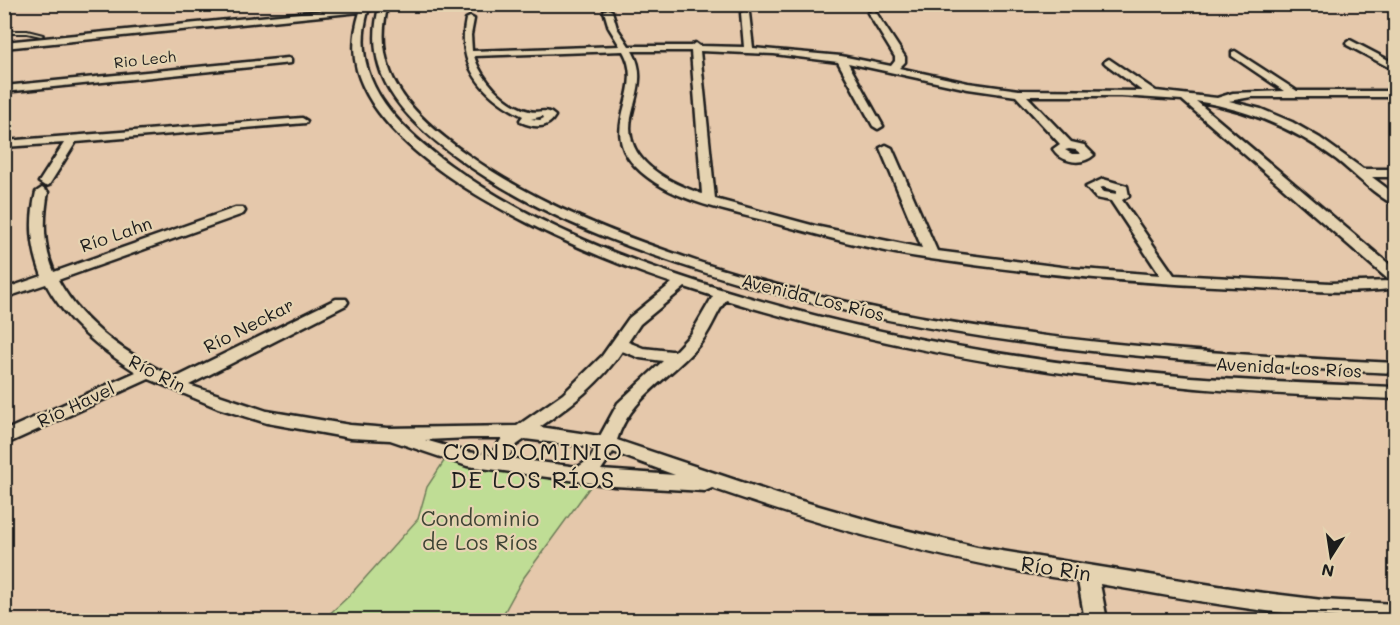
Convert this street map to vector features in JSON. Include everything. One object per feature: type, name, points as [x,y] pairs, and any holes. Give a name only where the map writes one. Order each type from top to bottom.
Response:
[{"type":"street","points":[[275,13],[335,4]]},
{"type":"street","name":"Avenida Los Ríos","points":[[366,6],[358,32],[358,54],[364,77],[381,108],[402,132],[460,178],[520,213],[593,248],[682,282],[792,315],[898,339],[1063,368],[1189,382],[1395,393]]},
{"type":"street","points":[[4,45],[275,13],[383,6]]},
{"type":"street","name":"Avenida Los Ríos","points":[[383,6],[377,30],[378,51],[388,79],[402,104],[437,138],[474,164],[537,201],[615,236],[699,267],[851,309],[946,328],[1035,342],[1144,354],[1268,363],[1395,368]]},
{"type":"street","points":[[608,11],[614,34],[625,48],[635,72],[625,117],[628,150],[640,165],[654,175],[673,186],[709,200],[812,229],[932,255],[1053,271],[1171,281],[1353,287],[1395,284]]},
{"type":"street","points":[[745,13],[749,49]]},
{"type":"street","points":[[872,13],[900,57],[900,62],[894,68]]},
{"type":"street","points":[[470,19],[465,37],[468,54],[477,73],[489,89],[529,115]]},
{"type":"street","points":[[5,40],[41,35],[131,29]]},
{"type":"street","points":[[1350,43],[1395,68]]},
{"type":"street","points":[[695,46],[709,200]]},
{"type":"street","points":[[468,54],[695,46],[749,49],[842,59],[894,68],[966,86],[1018,93],[1153,94],[1219,101],[1287,124],[1317,141],[1395,201]]},
{"type":"street","points":[[1235,54],[1295,94]]},
{"type":"street","points":[[842,59],[878,126]]},
{"type":"street","name":"Rio Lech","points":[[4,89],[288,61]]},
{"type":"street","points":[[1109,62],[1153,94]]},
{"type":"street","points":[[1018,93],[1067,145]]},
{"type":"street","points":[[1219,101],[1233,96],[1251,94],[1395,94]]},
{"type":"street","points":[[1183,96],[1395,278]]},
{"type":"street","points":[[381,108],[402,104]]},
{"type":"street","points":[[4,144],[302,121]]},
{"type":"street","name":"Río Rin","points":[[72,139],[43,187],[38,207],[36,235],[49,277],[70,312],[109,348],[148,372],[175,385],[238,408],[319,428],[383,434],[523,431],[605,444],[724,485],[934,547],[1003,561],[1087,573],[1225,598],[1339,612],[1395,614]]},
{"type":"street","points":[[886,148],[932,255]]},
{"type":"street","points":[[1358,173],[1395,173]]},
{"type":"street","points":[[1115,198],[1171,281]]},
{"type":"street","name":"Río Lahn","points":[[4,294],[239,211]]},
{"type":"street","points":[[593,248],[600,241],[615,236]]},
{"type":"street","points":[[496,463],[501,451],[509,441],[569,398],[608,360],[634,321],[682,282]]},
{"type":"street","points":[[581,474],[595,468],[603,456],[605,444],[618,417],[633,397],[692,345],[712,306],[722,295]]},
{"type":"street","name":"Río Neckar","points":[[175,385],[341,302]]},
{"type":"street","points":[[619,343],[629,350],[654,356],[679,356]]},
{"type":"street","name":"Río Havel","points":[[4,440],[148,372]]},
{"type":"street","name":"Río Rin","points":[[383,434],[467,459],[614,479],[724,485]]},
{"type":"street","points":[[1087,573],[1096,621]]},
{"type":"lane","points":[[4,32],[27,32],[41,35]]},
{"type":"green space","name":"Condominio de Los Ríos","points":[[446,458],[595,480],[522,580],[500,620],[323,620],[349,596],[418,519],[427,487]]},
{"type":"district","name":"CONDOMINIO DE LOS RÍOS","points":[[533,466]]}]
